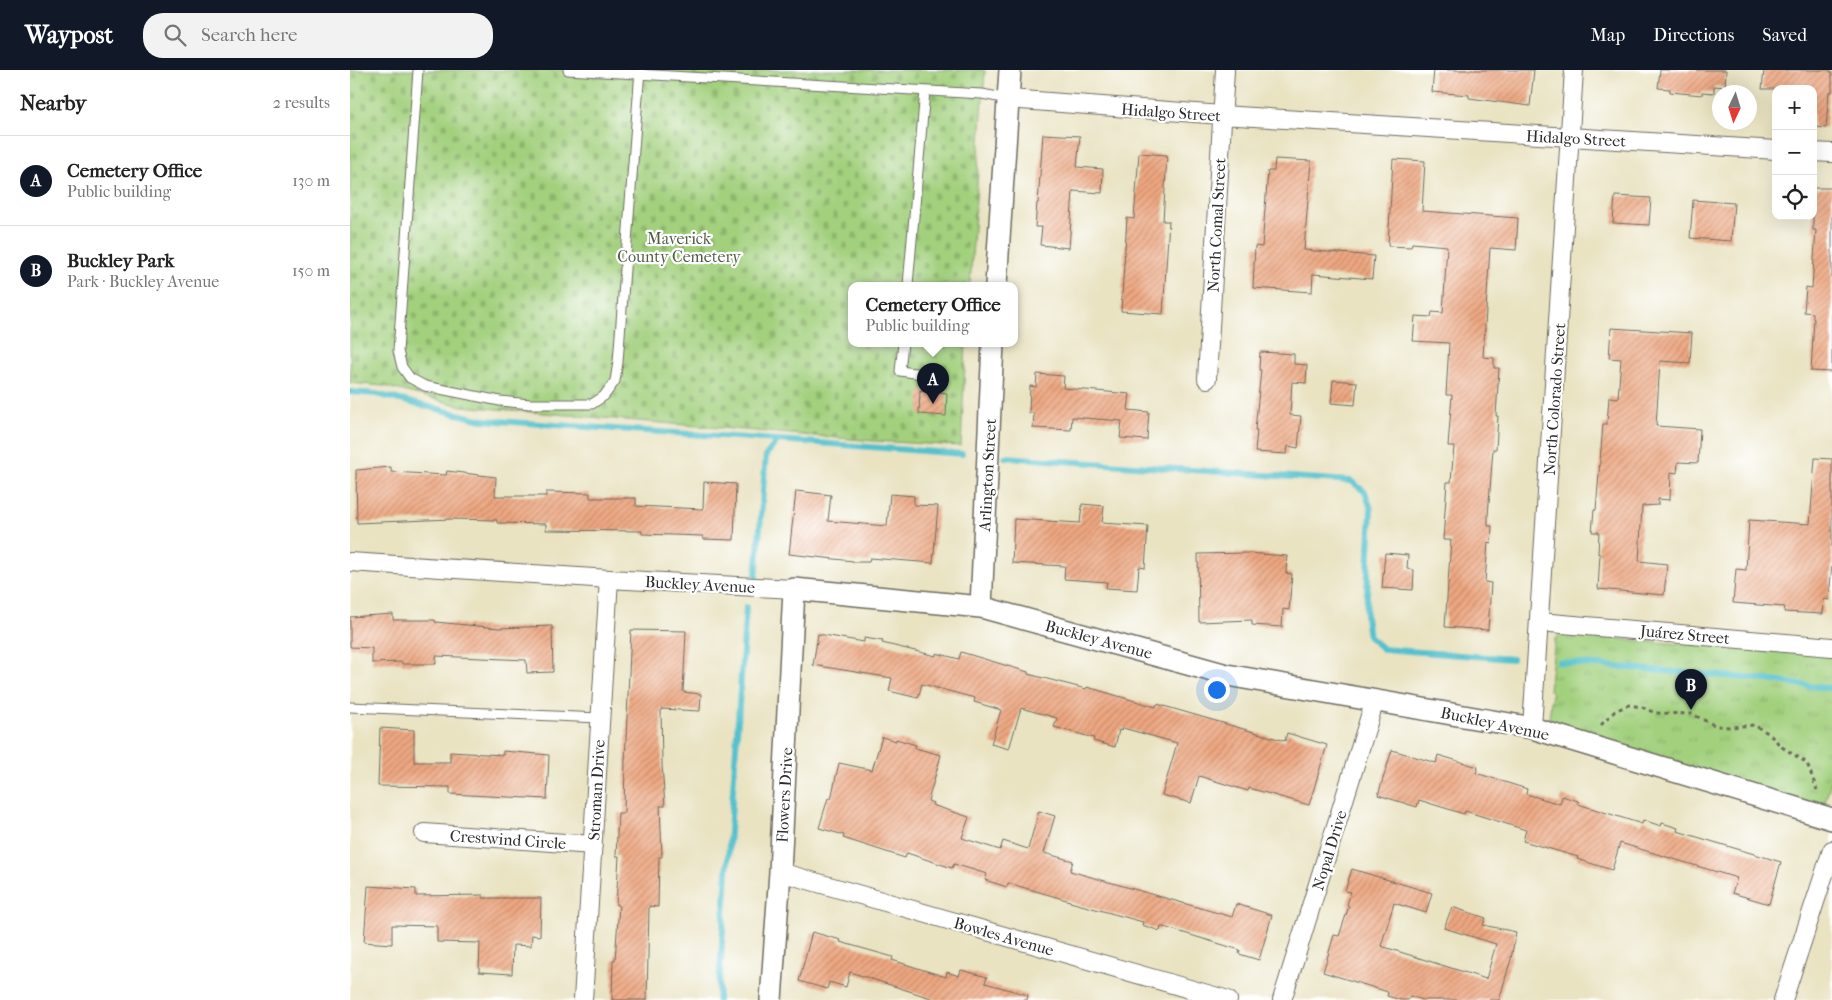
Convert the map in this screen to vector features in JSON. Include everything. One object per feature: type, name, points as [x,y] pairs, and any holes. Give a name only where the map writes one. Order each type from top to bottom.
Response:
[{"type":"street","points":[[996,282],[1010,70]]},
{"type":"street","name":"North Comal Street","points":[[1208,379],[1225,70]]},
{"type":"street","name":"North Colorado Street","points":[[1532,728],[1574,70]]},
{"type":"street","name":"Hidalgo Street","points":[[1008,99],[1222,116],[1772,150]]},
{"type":"street","points":[[1817,152],[1832,153]]},
{"type":"street","name":"Arlington Street","points":[[981,607],[993,347]]},
{"type":"street","name":"Buckley Avenue","points":[[350,562],[794,589],[981,607],[1227,674],[1532,728],[1832,819]]},
{"type":"street","name":"Stroman Drive","points":[[583,1000],[609,579]]},
{"type":"street","name":"Flowers Drive","points":[[771,1000],[780,872],[794,589]]},
{"type":"street","name":"Juárez Street","points":[[1539,622],[1832,646]]},
{"type":"street","name":"Nopal Drive","points":[[1282,1000],[1375,700]]},
{"type":"street","name":"Crestwind Circle","points":[[424,833],[593,845]]},
{"type":"street","points":[[1783,1000],[1832,850]]},
{"type":"street","name":"Bowles Avenue","points":[[780,872],[1228,1000]]},
{"type":"lane","points":[[418,70],[398,351],[402,367],[410,378],[425,386],[500,401],[530,404],[592,404],[604,396],[615,381],[640,72]]},
{"type":"lane","name":"Hidalgo Street","points":[[568,70],[640,72],[982,94],[1008,99]]},
{"type":"lane","points":[[908,282],[925,91]]},
{"type":"lane","points":[[903,347],[900,371],[937,376]]},
{"type":"lane","points":[[350,707],[600,718]]},
{"type":"path","points":[[1601,725],[1615,711],[1628,705],[1642,707],[1655,713],[1692,714],[1716,726],[1754,725],[1768,733],[1782,747],[1807,763],[1816,790]]},
{"type":"green space","name":"Maverick County Cemetery","points":[[350,70],[985,70],[970,282],[848,282],[848,347],[966,347],[961,446],[874,441],[461,406],[384,386],[350,383]]},
{"type":"green space","points":[[1563,633],[1638,641],[1832,654],[1832,777],[1824,807],[1548,727],[1552,693],[1549,690],[1555,639]]},
{"type":"building","points":[[1434,70],[1534,70],[1530,106],[1469,98],[1469,95],[1432,92]]},
{"type":"building","points":[[1660,70],[1726,70],[1725,85],[1712,85],[1712,93],[1702,92],[1702,95],[1670,92],[1670,89],[1658,88]]},
{"type":"building","points":[[1764,70],[1830,70],[1832,72],[1832,92],[1829,92],[1826,128],[1817,127],[1817,85],[1772,85],[1772,89],[1762,89]]},
{"type":"building","points":[[1043,134],[1080,136],[1077,167],[1103,169],[1102,193],[1073,191],[1069,248],[1040,245],[1042,227],[1035,227]]},
{"type":"building","points":[[1139,153],[1167,155],[1163,221],[1169,221],[1163,314],[1121,311],[1127,218],[1134,219]]},
{"type":"building","points":[[1275,159],[1311,161],[1304,250],[1374,256],[1372,279],[1313,274],[1312,292],[1253,288],[1255,246],[1262,247],[1268,171],[1274,171]]},
{"type":"building","points":[[1393,159],[1425,161],[1422,211],[1518,218],[1516,250],[1490,248],[1483,357],[1494,358],[1494,368],[1499,368],[1496,449],[1493,449],[1488,516],[1488,526],[1492,526],[1491,543],[1488,542],[1485,582],[1491,583],[1488,630],[1445,627],[1451,540],[1443,540],[1447,482],[1451,482],[1454,446],[1448,446],[1452,395],[1446,395],[1449,343],[1413,341],[1415,316],[1431,317],[1432,312],[1443,313],[1447,246],[1412,243],[1411,247],[1388,246]]},
{"type":"building","points":[[1817,188],[1832,188],[1832,372],[1811,371],[1814,319],[1813,313],[1804,312],[1806,287],[1812,288],[1816,230],[1813,230],[1813,220],[1817,220]]},
{"type":"building","points":[[1615,196],[1651,198],[1649,225],[1613,223]]},
{"type":"building","points":[[1693,200],[1734,203],[1731,241],[1690,238]]},
{"type":"building","points":[[1611,328],[1692,333],[1690,363],[1660,361],[1656,426],[1700,429],[1698,463],[1678,462],[1677,473],[1671,472],[1670,500],[1658,499],[1658,505],[1642,506],[1639,561],[1667,564],[1664,595],[1598,589],[1599,532],[1592,532],[1594,510],[1596,510],[1603,424],[1607,424],[1609,397],[1618,398],[1621,359],[1609,358]]},
{"type":"building","points":[[1260,352],[1294,354],[1294,364],[1307,365],[1306,383],[1292,382],[1290,415],[1301,416],[1298,448],[1288,446],[1287,454],[1255,452],[1257,430],[1255,430],[1261,370],[1259,370]]},
{"type":"building","points":[[1037,374],[1064,376],[1063,388],[1130,394],[1128,410],[1149,412],[1147,440],[1120,438],[1122,421],[1072,417],[1071,430],[1033,428],[1034,413],[1029,413],[1030,386],[1036,387]]},
{"type":"building","points":[[1333,380],[1357,382],[1355,405],[1331,403]]},
{"type":"building","points":[[920,390],[947,393],[946,416],[919,414]]},
{"type":"building","points":[[1815,458],[1832,459],[1832,563],[1829,600],[1824,599],[1823,614],[1784,612],[1785,607],[1733,603],[1736,569],[1746,570],[1749,520],[1810,524]]},
{"type":"building","points":[[391,467],[391,472],[446,475],[447,471],[496,477],[495,496],[546,496],[546,492],[590,493],[590,498],[636,498],[636,506],[703,509],[704,482],[736,484],[734,540],[703,539],[703,536],[642,534],[642,531],[546,530],[546,524],[497,523],[497,520],[451,519],[357,523],[356,470]]},
{"type":"building","points":[[796,491],[831,495],[828,521],[887,526],[890,494],[914,496],[914,505],[938,506],[933,563],[870,558],[869,562],[853,562],[789,554]]},
{"type":"building","points":[[1082,504],[1104,506],[1102,523],[1148,526],[1145,568],[1139,567],[1137,590],[1106,588],[1107,582],[1064,579],[1065,566],[1012,563],[1014,519],[1080,523]]},
{"type":"building","points":[[1248,553],[1287,556],[1286,573],[1292,574],[1289,610],[1283,609],[1282,627],[1252,625],[1252,620],[1199,622],[1198,554]]},
{"type":"building","points":[[1385,553],[1408,555],[1407,569],[1414,570],[1413,590],[1382,588]]},
{"type":"building","points":[[393,614],[393,620],[435,620],[435,622],[499,628],[552,626],[553,672],[527,673],[526,660],[436,656],[436,664],[372,663],[372,648],[350,647],[350,617]]},
{"type":"building","points":[[631,630],[686,631],[683,692],[701,694],[700,711],[661,709],[665,806],[660,806],[662,857],[659,857],[658,907],[649,906],[647,1000],[612,1000],[613,960],[615,960],[619,905],[616,905],[619,856],[616,856],[618,813],[624,813]]},
{"type":"building","points":[[818,634],[864,642],[864,638],[883,641],[882,643],[936,656],[936,653],[959,659],[961,652],[1028,672],[1028,674],[1086,689],[1087,687],[1156,707],[1157,704],[1285,741],[1287,733],[1327,745],[1309,805],[1249,788],[1248,791],[1199,776],[1191,803],[1162,795],[1177,743],[1123,728],[1122,731],[1119,730],[1115,747],[1093,741],[1094,738],[1054,727],[1057,718],[1021,708],[1009,749],[991,744],[1001,710],[974,702],[975,698],[922,684],[918,698],[889,691],[892,678],[813,665]]},
{"type":"building","points":[[380,728],[414,730],[414,762],[450,762],[450,752],[503,755],[503,751],[549,755],[547,799],[450,794],[450,787],[378,786]]},
{"type":"building","points":[[882,737],[916,745],[915,748],[941,755],[928,801],[933,803],[932,805],[969,817],[962,838],[1000,850],[1003,841],[1028,849],[1039,811],[1055,816],[1044,853],[1073,861],[1070,871],[1232,917],[1236,904],[1272,915],[1259,960],[1239,954],[1240,950],[1164,927],[1161,927],[1160,931],[1142,925],[1143,922],[1008,883],[1007,887],[985,880],[987,874],[954,864],[952,868],[907,853],[905,858],[843,838],[844,835],[819,828],[828,798],[831,799],[839,763],[872,770]]},
{"type":"building","points":[[1392,750],[1436,763],[1438,755],[1478,767],[1476,773],[1527,789],[1526,794],[1560,804],[1562,796],[1578,801],[1578,804],[1642,824],[1643,820],[1661,826],[1662,823],[1678,828],[1677,831],[1781,862],[1769,904],[1732,893],[1737,878],[1620,843],[1612,870],[1577,859],[1578,857],[1523,841],[1526,830],[1465,811],[1464,814],[1419,800],[1417,807],[1378,795]]},
{"type":"building","points":[[1352,869],[1432,893],[1426,913],[1394,903],[1381,946],[1486,979],[1496,944],[1444,928],[1452,907],[1486,918],[1483,925],[1516,932],[1511,959],[1499,1000],[1423,1000],[1410,996],[1408,1000],[1401,1000],[1387,996],[1388,992],[1323,972],[1334,935],[1339,936],[1349,906],[1347,905],[1351,892],[1345,891]]},
{"type":"building","points":[[368,886],[416,889],[416,896],[483,895],[483,898],[541,898],[540,936],[532,935],[531,946],[513,945],[512,974],[479,972],[480,943],[437,942],[437,926],[392,925],[392,944],[364,942]]},
{"type":"building","points":[[812,932],[893,957],[892,960],[946,977],[947,972],[959,976],[961,970],[987,977],[985,983],[1028,995],[1027,1000],[937,1000],[850,972],[846,987],[829,982],[827,989],[799,981]]},
{"type":"waterway","points":[[350,392],[376,394],[482,420],[962,454]]},
{"type":"waterway","points":[[756,577],[766,455],[778,440]]},
{"type":"waterway","points":[[1005,457],[1351,481],[1365,492],[1371,509],[1366,617],[1369,637],[1383,649],[1512,659]]},
{"type":"waterway","points":[[718,1000],[746,607]]},
{"type":"waterway","points":[[1559,662],[1759,679],[1832,688]]},
{"type":"place","name":"Cemetery Office","points":[[933,404]]},
{"type":"place","name":"Buckley Park","points":[[1691,710]]}]
